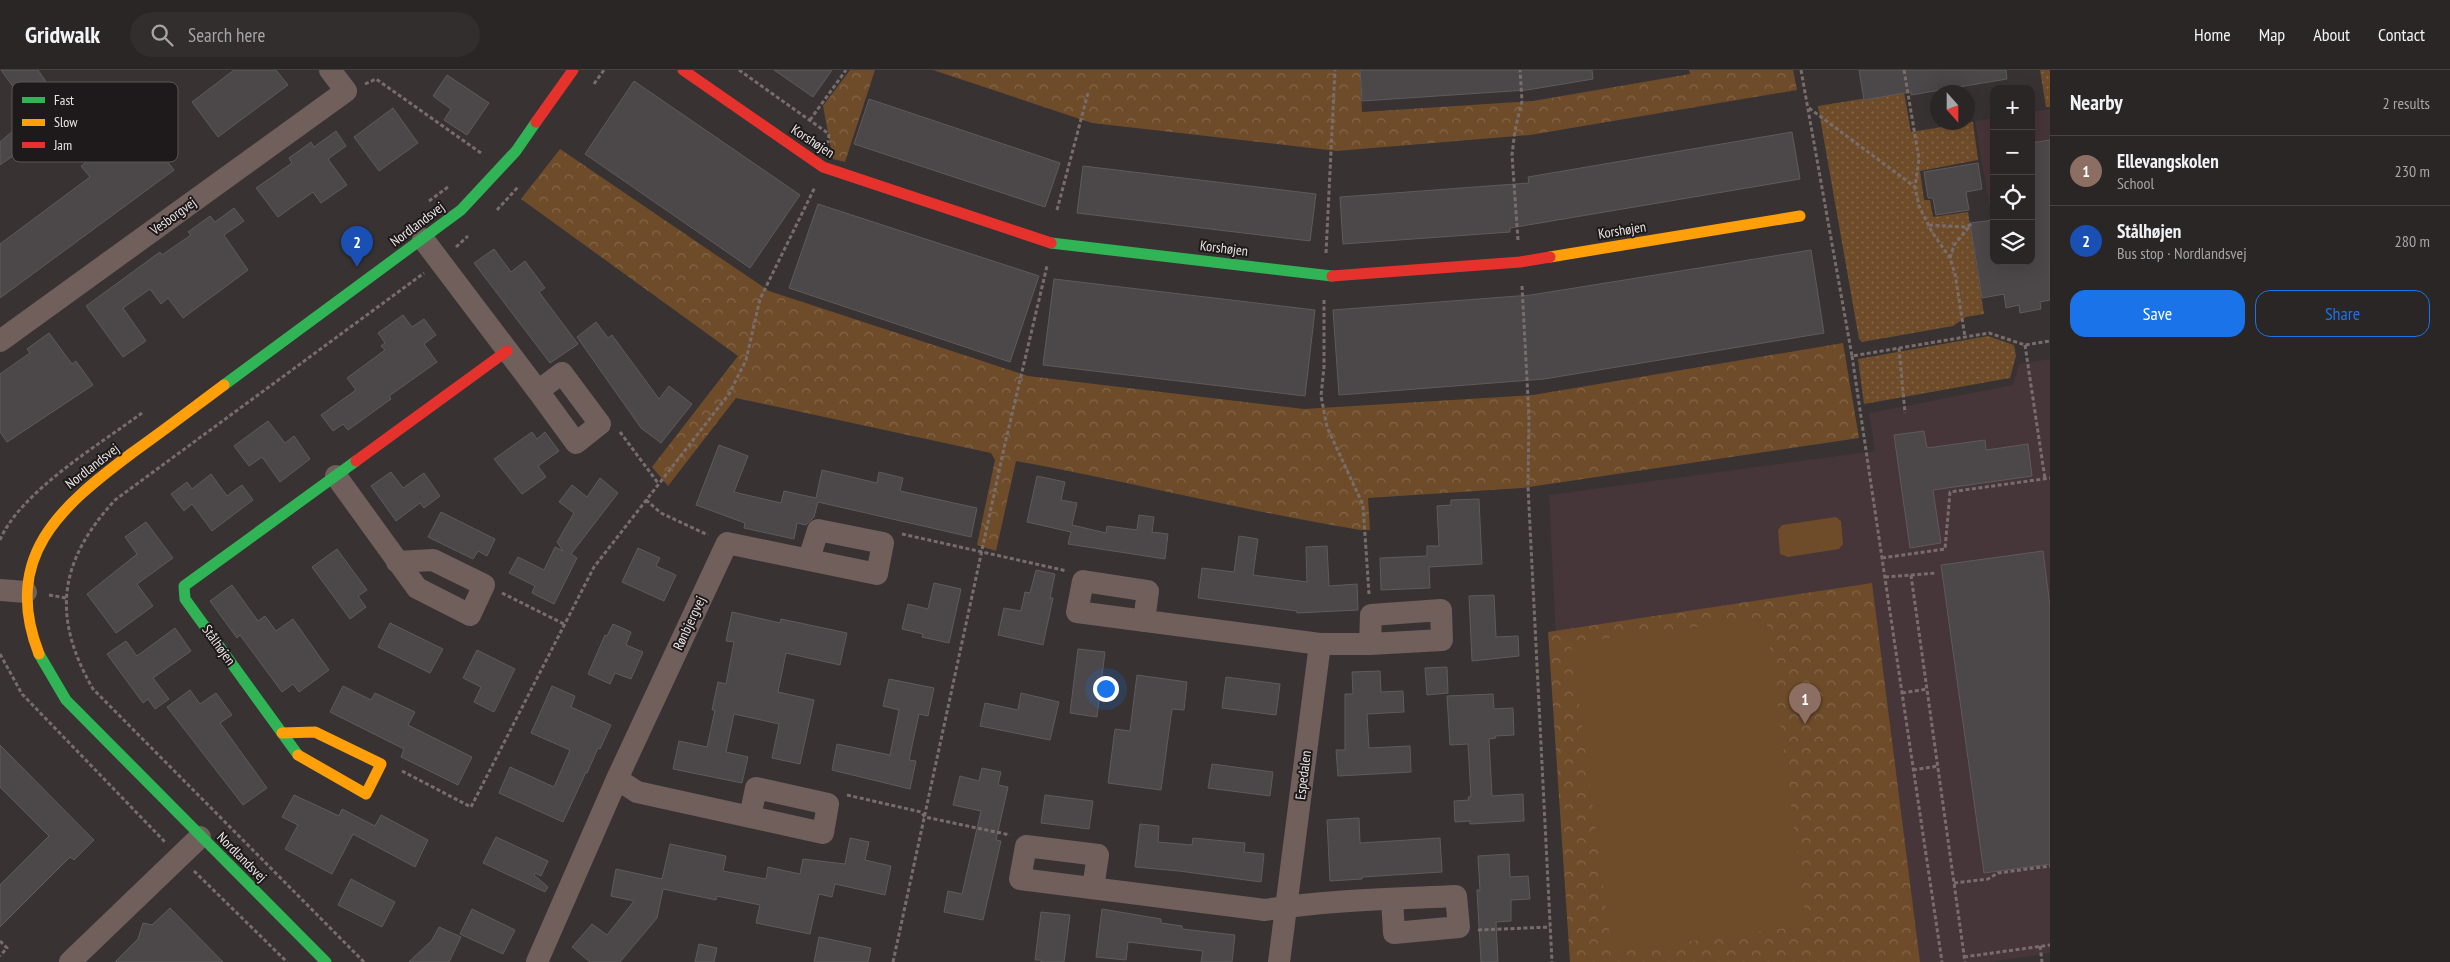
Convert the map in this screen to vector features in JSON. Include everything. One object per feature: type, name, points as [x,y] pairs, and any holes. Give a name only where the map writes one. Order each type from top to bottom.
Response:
[{"type":"street","points":[[330,70],[346,91]]},
{"type":"street","name":"Nordlandsvej","points":[[326,962],[66,700],[49,677],[35,649],[28,618],[26,592],[34,559],[47,531],[66,506],[89,485],[461,210],[511,157],[574,70]]},
{"type":"street","name":"Korshøjen","points":[[683,70],[823,168],[1052,243],[1325,276],[1520,262],[1800,216]]},
{"type":"street","name":"Vesborgvej","points":[[0,341],[346,91]]},
{"type":"street","points":[[424,239],[576,443],[600,424],[562,373],[538,391]]},
{"type":"street","name":"Stålhøjen","points":[[381,764],[366,794],[300,758],[185,599],[184,586],[507,350]]},
{"type":"street","points":[[336,476],[397,562],[417,588],[470,615],[484,585],[433,560],[397,562]]},
{"type":"street","points":[[726,543],[877,574],[883,543],[818,530],[809,559]]},
{"type":"street","name":"Rønbjergvej","points":[[536,962],[617,779],[726,543]]},
{"type":"street","points":[[1144,621],[1148,591],[1083,581],[1077,612],[1144,621],[1320,644],[1370,644],[1442,640],[1441,610],[1371,615],[1370,644]]},
{"type":"street","points":[[0,590],[26,592]]},
{"type":"street","name":"Espedalen","points":[[1278,962],[1320,644]]},
{"type":"street","points":[[282,733],[315,732],[381,764]]},
{"type":"street","points":[[617,779],[637,792],[750,817],[823,833],[828,804],[756,788],[750,817]]},
{"type":"street","points":[[70,962],[200,837]]},
{"type":"street","points":[[1093,888],[1098,855],[1026,846],[1020,879],[1265,910],[1286,906],[1392,899],[1456,896],[1459,927],[1394,933],[1392,899]]},
{"type":"path","points":[[381,764],[388,764],[471,807],[594,567],[729,394],[746,360],[760,299],[823,168],[830,134],[739,70]]},
{"type":"path","points":[[810,120],[846,70]]},
{"type":"path","points":[[1327,244],[1335,70]]},
{"type":"path","points":[[1520,70],[1522,101],[1514,130],[1512,155],[1529,417],[1528,497],[1552,962]]},
{"type":"path","points":[[1801,70],[1852,356],[1942,962]]},
{"type":"path","points":[[1904,70],[1919,159],[1914,187],[1919,206],[1928,225],[1950,258],[1955,274],[1966,337]]},
{"type":"path","points":[[346,91],[376,80],[481,153]]},
{"type":"path","points":[[1057,210],[1088,93]]},
{"type":"path","points":[[1808,107],[1914,187]]},
{"type":"path","points":[[474,160],[487,146]]},
{"type":"path","points":[[427,203],[454,180]]},
{"type":"path","points":[[1928,225],[1970,225],[1954,245],[1950,258]]},
{"type":"path","points":[[894,962],[1004,448],[1052,243]]},
{"type":"path","points":[[1325,276],[1324,368],[1321,396],[1327,427],[1363,505],[1371,615]]},
{"type":"path","points":[[1852,356],[1989,333],[2025,345],[2050,341]]},
{"type":"path","points":[[2025,345],[2045,479]]},
{"type":"path","points":[[1899,348],[1905,413]]},
{"type":"path","points":[[0,540],[20,510],[38,490],[150,408]]},
{"type":"path","points":[[600,424],[609,418],[658,483]]},
{"type":"path","points":[[1882,558],[1945,549],[1950,492],[2050,478]]},
{"type":"path","points":[[646,500],[661,513],[726,543]]},
{"type":"path","points":[[883,543],[885,531],[982,550],[1079,573],[1083,581]]},
{"type":"path","points":[[1885,577],[1936,573]]},
{"type":"path","points":[[1912,575],[1965,962]]},
{"type":"path","points":[[484,585],[564,624]]},
{"type":"path","points":[[0,654],[22,694],[180,856],[287,962]]},
{"type":"path","points":[[1902,693],[1927,689]]},
{"type":"path","points":[[1913,770],[1938,766]]},
{"type":"path","points":[[828,804],[841,793],[920,812],[925,817],[1025,838],[1026,846]]},
{"type":"path","points":[[1954,884],[1988,878],[1998,873],[2050,866]]},
{"type":"path","points":[[1459,927],[1470,930],[1550,927]]},
{"type":"path","points":[[0,941],[7,948],[0,956]]},
{"type":"path","points":[[1964,957],[2050,945]]},
{"type":"path","points":[[2040,946],[2042,962]]},
{"type":"shaded area","points":[[2050,109],[2050,193],[2035,195],[2035,130],[2035,111]]},
{"type":"shaded area","points":[[1990,119],[1989,203],[1975,121]]},
{"type":"shaded area","points":[[2050,359],[2050,953],[1990,962],[1572,962],[1549,495],[1875,451],[1869,413],[2013,385],[2019,364]]},
{"type":"green space","points":[[850,70],[875,70],[845,162],[833,159],[823,106]]},
{"type":"green space","points":[[933,70],[1360,70],[1362,112],[1533,101],[1690,74],[1689,70],[1793,70],[1797,90],[1530,135],[1337,151],[1092,123]]},
{"type":"green space","points":[[2040,70],[2050,70],[2050,107],[2046,107]]},
{"type":"green space","points":[[1904,92],[1911,132],[1930,129],[1974,130],[1978,160],[1920,171],[1924,200],[1930,200],[1933,217],[1968,212],[1984,314],[1966,317],[1953,326],[1862,342],[1859,339],[1818,106]]},
{"type":"green space","points":[[560,149],[769,291],[1028,376],[1304,409],[1533,395],[1843,343],[1859,438],[1522,488],[1368,498],[1370,530],[1360,530],[1274,514],[1016,461],[996,551],[977,545],[995,460],[991,453],[736,398],[668,486],[652,467],[738,356],[521,199]]},
{"type":"green space","points":[[1988,336],[2014,345],[2016,356],[2010,378],[1864,404],[1858,359]]},
{"type":"green space","points":[[1836,517],[1841,521],[1843,544],[1839,549],[1788,557],[1780,554],[1778,530],[1782,525]]},
{"type":"green space","points":[[1872,583],[1920,962],[1570,962],[1548,632]]},
{"type":"green space","points":[[1766,618],[1807,925],[1612,952],[1571,643]]},
{"type":"building","points":[[1,70],[38,70],[46,82],[12,82],[12,85]]},
{"type":"building","points":[[234,70],[276,70],[288,85],[218,137],[192,102]]},
{"type":"building","points":[[774,70],[832,70],[813,97]]},
{"type":"building","points":[[1360,70],[1592,70],[1593,79],[1527,90],[1362,101]]},
{"type":"building","points":[[1859,70],[2006,70],[2007,79],[1971,85],[1930,85],[1930,92],[1911,95],[1911,92],[1864,100]]},
{"type":"building","points":[[447,75],[489,103],[467,135],[444,120],[451,109],[433,96]]},
{"type":"building","points":[[634,81],[800,195],[750,268],[585,154]]},
{"type":"building","points":[[869,99],[1060,163],[1045,207],[854,144]]},
{"type":"building","points":[[393,108],[418,143],[379,171],[354,137]]},
{"type":"building","points":[[336,131],[346,146],[328,159],[347,185],[321,203],[313,192],[278,217],[256,188],[292,163],[289,158],[311,142],[314,147]]},
{"type":"building","points":[[12,132],[12,157],[0,165],[0,142]]},
{"type":"building","points":[[1792,132],[1800,179],[1510,228],[1510,232],[1343,244],[1340,197],[1529,183],[1528,177]]},
{"type":"building","points":[[2050,140],[2050,300],[2040,302],[2041,309],[2020,313],[2019,305],[2006,308],[2004,294],[1982,298],[1970,223],[1990,220],[1990,265],[2035,265],[2035,142]]},
{"type":"building","points":[[86,162],[168,162],[174,170],[0,298],[0,244],[90,177],[81,166]]},
{"type":"building","points":[[1978,163],[1982,189],[1966,192],[1969,210],[1936,215],[1933,198],[1928,198],[1924,172]]},
{"type":"building","points":[[1083,166],[1316,194],[1310,241],[1077,213]]},
{"type":"building","points":[[818,204],[1039,276],[1010,362],[789,288]]},
{"type":"building","points":[[234,208],[244,221],[224,235],[248,270],[183,318],[168,298],[161,304],[150,289],[123,308],[146,341],[123,357],[86,306],[160,252],[162,255],[191,235],[188,232],[210,216],[215,222]]},
{"type":"building","points":[[494,249],[511,272],[525,261],[545,288],[539,292],[578,344],[550,363],[474,263]]},
{"type":"building","points":[[1811,250],[1824,333],[1544,379],[1339,395],[1333,310],[1531,295]]},
{"type":"building","points":[[1054,279],[1315,310],[1305,396],[1043,365]]},
{"type":"building","points":[[403,315],[412,327],[424,319],[436,335],[424,344],[437,362],[389,396],[391,399],[348,430],[343,424],[333,431],[321,415],[356,390],[347,378],[385,350],[381,346],[385,343],[378,333]]},
{"type":"building","points":[[596,322],[608,338],[612,335],[659,399],[669,386],[692,404],[661,443],[641,428],[577,337]]},
{"type":"building","points":[[49,333],[72,364],[76,361],[93,385],[7,442],[0,432],[0,374],[30,353],[27,349]]},
{"type":"building","points":[[268,421],[285,443],[294,436],[310,459],[280,482],[262,457],[249,466],[234,446]]},
{"type":"building","points":[[1924,431],[1927,448],[1985,440],[1986,450],[2028,444],[2032,476],[1933,490],[1941,543],[1910,548],[1894,435]]},
{"type":"building","points":[[532,432],[537,439],[545,432],[559,451],[538,466],[546,477],[522,494],[494,459]]},
{"type":"building","points":[[719,445],[748,456],[734,492],[781,503],[784,491],[816,498],[822,470],[877,483],[879,472],[903,478],[900,491],[977,508],[971,537],[818,502],[814,517],[806,525],[797,523],[794,539],[744,528],[745,523],[696,505]]},
{"type":"building","points":[[391,472],[403,488],[424,473],[440,496],[424,508],[420,503],[396,521],[371,486]]},
{"type":"building","points":[[211,474],[227,496],[242,485],[253,500],[212,531],[192,504],[184,511],[171,494],[187,482],[192,489]]},
{"type":"building","points":[[1037,476],[1065,482],[1061,500],[1077,503],[1072,525],[1106,533],[1107,526],[1137,530],[1139,515],[1154,517],[1152,532],[1168,534],[1165,559],[1068,544],[1071,532],[1027,522]]},
{"type":"building","points":[[600,478],[618,493],[571,554],[577,558],[554,604],[532,593],[535,586],[509,573],[518,557],[544,570],[555,547],[563,551],[557,542],[574,513],[559,502],[572,485],[587,497]]},
{"type":"building","points":[[1479,499],[1482,564],[1429,567],[1430,588],[1381,590],[1380,558],[1427,556],[1427,546],[1439,546],[1437,506],[1451,505],[1451,500]]},
{"type":"building","points":[[441,512],[495,539],[487,556],[478,551],[473,559],[428,537]]},
{"type":"building","points":[[146,522],[173,558],[137,584],[153,606],[116,633],[87,594],[137,554],[125,537]]},
{"type":"building","points":[[1239,536],[1258,539],[1253,575],[1307,582],[1306,547],[1327,546],[1329,586],[1357,584],[1358,610],[1297,613],[1297,611],[1198,598],[1202,568],[1234,572]]},
{"type":"building","points":[[638,548],[660,558],[656,566],[676,575],[664,601],[622,582]]},
{"type":"building","points":[[337,549],[367,590],[358,596],[366,607],[350,619],[312,567]]},
{"type":"building","points":[[2043,551],[2050,606],[2050,864],[1984,873],[1941,565]]},
{"type":"building","points":[[1036,570],[1055,574],[1050,598],[1053,598],[1043,645],[998,635],[1004,608],[1021,611],[1025,592],[1030,593]]},
{"type":"building","points":[[934,583],[961,589],[949,643],[922,637],[923,634],[902,629],[908,604],[928,609]]},
{"type":"building","points":[[232,585],[258,621],[265,616],[276,631],[293,619],[329,670],[299,692],[293,684],[282,692],[240,635],[237,638],[210,601]]},
{"type":"building","points":[[1494,595],[1496,637],[1518,636],[1519,656],[1472,661],[1469,596]]},
{"type":"building","points":[[732,612],[780,623],[781,619],[847,633],[840,665],[786,653],[778,692],[814,700],[800,764],[772,758],[779,724],[734,714],[726,752],[748,757],[742,783],[673,769],[679,741],[707,747],[715,710],[712,710],[718,682],[726,684],[734,642],[726,641]]},
{"type":"building","points":[[390,623],[443,649],[430,673],[378,647]]},
{"type":"building","points":[[613,624],[631,632],[626,645],[643,652],[631,679],[615,673],[610,684],[588,674],[605,635],[607,636]]},
{"type":"building","points":[[175,628],[191,651],[153,678],[169,699],[155,709],[148,699],[143,703],[107,654],[126,641],[137,656]]},
{"type":"building","points":[[1078,649],[1105,652],[1097,717],[1070,713]]},
{"type":"building","points":[[477,650],[515,669],[494,712],[474,702],[481,687],[463,678]]},
{"type":"building","points":[[1447,667],[1448,693],[1427,695],[1425,668]]},
{"type":"building","points":[[1380,671],[1381,692],[1403,691],[1404,712],[1367,714],[1369,748],[1410,746],[1411,772],[1338,776],[1336,750],[1345,750],[1345,694],[1353,694],[1352,672]]},
{"type":"building","points":[[1137,675],[1187,682],[1184,710],[1172,709],[1161,790],[1108,783],[1115,729],[1130,731]]},
{"type":"building","points":[[1226,677],[1280,684],[1276,715],[1222,708]]},
{"type":"building","points":[[889,679],[934,688],[928,716],[919,714],[909,760],[916,761],[910,789],[832,770],[837,744],[890,755],[899,710],[883,706]]},
{"type":"building","points":[[343,686],[371,700],[375,693],[415,712],[408,725],[472,757],[458,785],[401,757],[404,749],[330,712]]},
{"type":"building","points":[[552,686],[575,696],[571,707],[611,725],[600,749],[598,748],[586,772],[563,822],[499,793],[510,767],[554,787],[570,750],[531,733]]},
{"type":"building","points":[[190,690],[200,704],[216,693],[232,715],[220,723],[267,788],[243,805],[167,707]]},
{"type":"building","points":[[1021,693],[1059,702],[1050,740],[980,726],[985,703],[1018,710]]},
{"type":"building","points":[[1493,694],[1494,709],[1513,708],[1514,735],[1495,736],[1496,738],[1489,739],[1492,796],[1523,794],[1524,821],[1470,824],[1470,821],[1455,822],[1454,801],[1469,800],[1468,797],[1471,797],[1468,744],[1450,745],[1447,696]]},
{"type":"building","points":[[0,745],[94,840],[74,860],[70,857],[0,927],[0,885],[49,836],[0,787]]},
{"type":"building","points":[[1212,764],[1273,772],[1270,796],[1208,788]]},
{"type":"building","points":[[982,768],[1001,772],[998,785],[1008,787],[996,840],[1001,841],[983,920],[944,912],[948,891],[962,894],[981,811],[953,805],[960,776],[979,781]]},
{"type":"building","points":[[294,795],[339,816],[342,809],[375,826],[381,815],[428,840],[415,867],[353,834],[332,874],[285,849],[298,825],[282,817]]},
{"type":"building","points":[[1045,795],[1093,801],[1089,829],[1041,823]]},
{"type":"building","points":[[1359,818],[1360,843],[1440,838],[1442,872],[1330,881],[1327,820]]},
{"type":"building","points":[[1140,824],[1159,826],[1158,842],[1192,845],[1193,838],[1245,843],[1244,852],[1264,854],[1261,882],[1135,867]]},
{"type":"building","points":[[496,837],[548,861],[541,876],[535,873],[534,875],[548,887],[545,892],[483,863]]},
{"type":"building","points":[[850,838],[869,842],[865,860],[891,866],[885,895],[835,884],[832,897],[819,894],[810,934],[756,923],[760,905],[717,896],[716,900],[663,889],[657,918],[620,962],[590,962],[572,947],[592,924],[607,935],[634,901],[611,896],[616,869],[662,879],[670,844],[726,856],[723,871],[766,879],[768,867],[800,874],[803,859],[845,864]]},
{"type":"building","points":[[1509,854],[1510,877],[1528,876],[1530,899],[1511,900],[1511,921],[1496,922],[1498,962],[1481,962],[1477,890],[1480,890],[1478,856]]},
{"type":"building","points":[[351,879],[395,902],[382,927],[338,905]]},
{"type":"building","points":[[170,908],[223,962],[115,962],[138,939],[143,923],[152,925]]},
{"type":"building","points":[[472,909],[515,930],[503,954],[460,934]]},
{"type":"building","points":[[1102,909],[1161,919],[1161,923],[1182,926],[1182,929],[1235,935],[1232,962],[1201,962],[1203,951],[1128,942],[1126,960],[1096,957]]},
{"type":"building","points":[[1041,912],[1070,915],[1064,962],[1041,962],[1041,960],[1035,960]]},
{"type":"building","points":[[439,927],[461,937],[449,962],[409,962],[432,940]]},
{"type":"building","points":[[819,937],[871,948],[868,962],[814,962]]},
{"type":"building","points":[[699,944],[717,948],[714,962],[695,962]]},
{"type":"traffic: fast","points":[[224,385],[461,210],[516,151],[536,122]]},
{"type":"traffic: fast","points":[[1051,243],[1332,276]]},
{"type":"traffic: fast","points":[[298,755],[185,599],[184,586],[356,461]]},
{"type":"traffic: fast","points":[[39,654],[66,700],[326,962]]},
{"type":"traffic: slow","points":[[1550,257],[1800,216]]},
{"type":"traffic: slow","points":[[39,654],[29,620],[27,589],[33,562],[44,537],[61,515],[106,473],[224,385]]},
{"type":"traffic: slow","points":[[282,733],[315,732],[381,764],[366,794],[298,755]]},
{"type":"traffic: jam","points":[[536,122],[573,70]]},
{"type":"traffic: jam","points":[[683,70],[823,167],[1051,243]]},
{"type":"traffic: jam","points":[[1332,276],[1520,262],[1550,257]]},
{"type":"traffic: jam","points":[[356,461],[507,351]]},
{"type":"place","name":"Stålhøjen","points":[[357,267]]},
{"type":"place","name":"Ellevangskolen","points":[[1805,724]]}]
